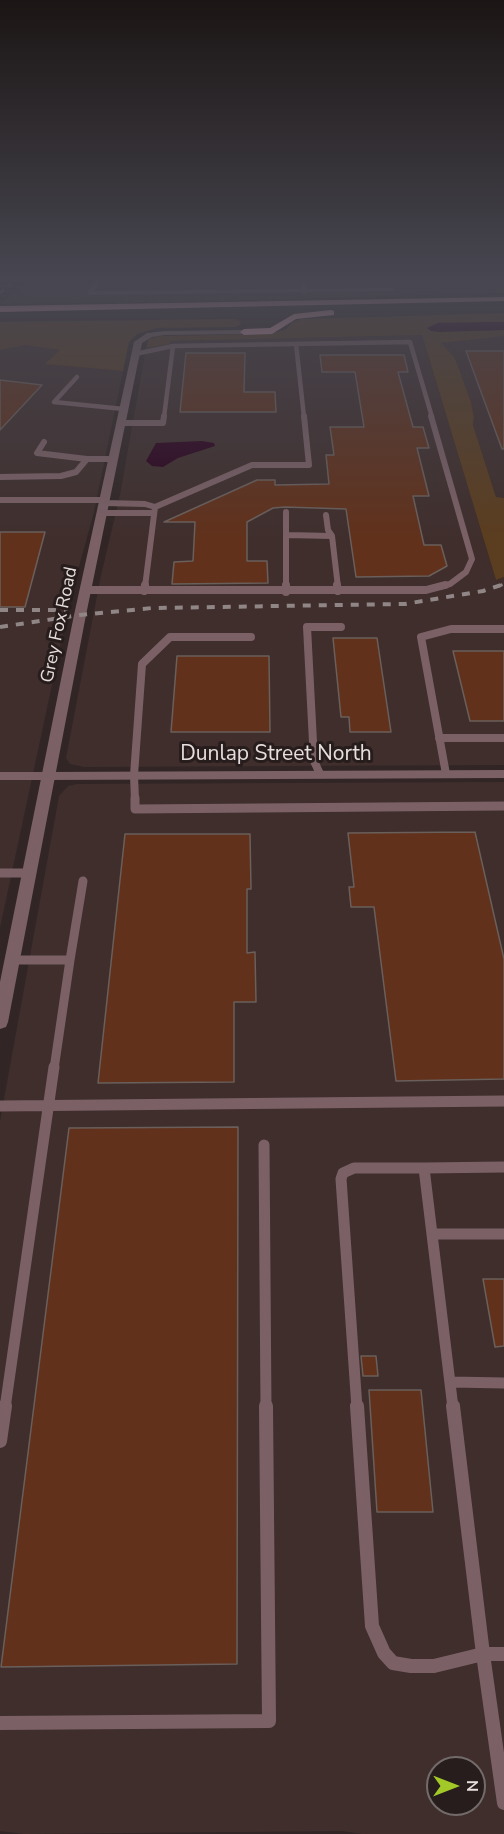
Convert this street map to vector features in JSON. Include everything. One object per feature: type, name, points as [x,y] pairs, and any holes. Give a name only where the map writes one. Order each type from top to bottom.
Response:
[{"type":"street","name":"Grey Fox Road","points":[[0,1022],[132,368]]},
{"type":"street","name":"Dunlap Street North","points":[[48,776],[504,774]]},
{"type":"lane","points":[[121,423],[164,423],[170,368]]},
{"type":"lane","points":[[0,500],[154,510],[252,465],[309,465],[299,368]]},
{"type":"lane","points":[[86,591],[426,591],[450,584],[466,572],[472,559],[417,368]]},
{"type":"lane","points":[[77,377],[54,402],[124,409]]},
{"type":"lane","points":[[44,442],[37,453],[87,459],[114,459]]},
{"type":"lane","points":[[0,477],[66,476],[76,472],[87,459]]},
{"type":"lane","points":[[105,506],[145,504],[154,510]]},
{"type":"lane","points":[[144,591],[154,510]]},
{"type":"lane","points":[[286,512],[286,592]]},
{"type":"lane","points":[[326,514],[328,530],[332,536],[338,591]]},
{"type":"lane","points":[[287,536],[332,536]]},
{"type":"lane","points":[[320,774],[314,761],[307,627],[340,627]]},
{"type":"lane","points":[[446,774],[422,637],[451,629],[504,629]]},
{"type":"lane","points":[[251,637],[170,637],[142,664],[134,775],[135,809],[504,806]]},
{"type":"lane","points":[[440,738],[504,738]]},
{"type":"lane","points":[[0,776],[48,776]]},
{"type":"lane","points":[[0,873],[29,873]]},
{"type":"lane","points":[[0,1441],[6,1360],[50,1104],[83,882]]},
{"type":"lane","points":[[13,960],[70,960]]},
{"type":"lane","points":[[0,1106],[504,1101]]},
{"type":"lane","points":[[0,1723],[269,1721],[264,1145]]},
{"type":"lane","points":[[504,1167],[354,1168],[343,1173],[341,1179],[372,1626],[384,1653],[393,1663],[434,1666],[483,1654],[504,1654]]},
{"type":"lane","points":[[424,1168],[452,1382],[483,1654],[504,1803]]},
{"type":"lane","points":[[433,1234],[504,1234]]},
{"type":"lane","points":[[452,1382],[504,1383]]},
{"type":"shaded area","points":[[0,368],[85,368],[123,371],[94,512],[71,596],[0,928]]},
{"type":"shaded area","points":[[85,368],[124,368],[123,371]]},
{"type":"shaded area","points":[[143,368],[432,368],[496,580],[504,577],[504,765],[84,767],[70,764],[66,758],[101,575],[120,495]]},
{"type":"shaded area","points":[[432,368],[458,368],[471,402],[473,425],[496,497],[504,498],[504,577],[496,580]]},
{"type":"shaded area","points":[[458,368],[504,368],[504,498],[496,497],[473,425],[471,402]]},
{"type":"shaded area","points":[[202,441],[214,443],[215,446],[178,458],[163,467],[152,466],[146,461],[156,443]]},
{"type":"shaded area","points":[[504,782],[504,1834],[362,1834],[342,1831],[24,1834],[0,1831],[0,1121],[59,796],[68,786],[77,784]]},
{"type":"building","points":[[185,368],[245,368],[244,392],[275,392],[276,412],[180,412]]},
{"type":"building","points":[[321,368],[407,368],[408,372],[398,372],[413,427],[423,427],[429,448],[417,448],[429,496],[413,496],[424,545],[441,545],[447,566],[429,576],[356,577],[346,509],[285,507],[273,508],[247,522],[247,561],[267,561],[268,583],[172,584],[174,562],[193,561],[195,522],[164,522],[257,480],[275,480],[275,485],[329,484],[326,455],[334,455],[330,427],[364,427],[355,372],[322,372]]},
{"type":"building","points":[[472,368],[504,368],[504,449],[502,449]]},
{"type":"building","points":[[0,380],[42,385],[0,430]]},
{"type":"building","points":[[0,532],[45,532],[25,607],[0,607]]},
{"type":"building","points":[[333,638],[377,638],[391,732],[350,732],[349,717],[341,717]]},
{"type":"building","points":[[453,651],[504,651],[504,721],[470,721]]},
{"type":"building","points":[[177,656],[269,656],[270,732],[171,732]]},
{"type":"building","points":[[475,832],[504,959],[504,1079],[396,1081],[374,907],[351,907],[349,887],[354,887],[348,833]]},
{"type":"building","points":[[125,834],[250,834],[251,889],[247,889],[247,953],[255,952],[256,1002],[234,1002],[234,1082],[98,1083]]},
{"type":"building","points":[[238,1127],[237,1664],[1,1667],[69,1128]]},
{"type":"building","points":[[483,1279],[504,1279],[504,1346],[495,1347]]},
{"type":"building","points":[[361,1356],[376,1356],[378,1376],[363,1376]]},
{"type":"building","points":[[369,1390],[421,1390],[433,1512],[377,1512]]},
{"type":"railway","points":[[496,587],[504,584]]},
{"type":"railway","points":[[0,627],[80,615],[152,608],[405,604],[483,591],[501,585]]},
{"type":"railway","points":[[0,610],[68,610]]}]
